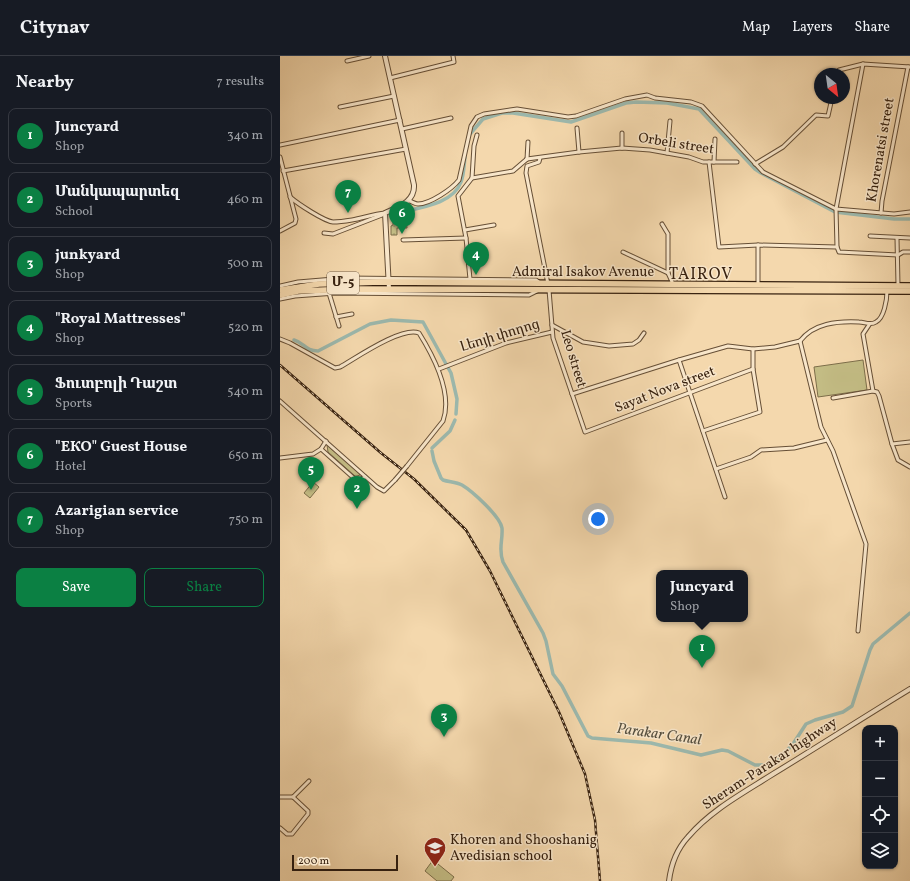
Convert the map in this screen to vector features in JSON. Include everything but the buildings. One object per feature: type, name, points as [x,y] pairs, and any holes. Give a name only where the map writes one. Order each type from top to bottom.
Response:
[{"type":"highway","name":"Admiral Isakov Avenue","points":[[280,290],[319,284],[389,280],[545,287],[910,291]]},
{"type":"highway","name":"Admiral Isakov Avenue","points":[[280,295],[298,292],[673,284],[910,286]]},
{"type":"street","points":[[346,61],[369,56]]},
{"type":"street","points":[[324,233],[333,234],[385,213],[409,201],[414,191],[414,185],[386,56]]},
{"type":"street","points":[[390,78],[454,62],[453,56]]},
{"type":"street","points":[[863,64],[836,209],[837,247],[839,252],[898,255],[903,252],[910,252]]},
{"type":"street","points":[[847,68],[863,64],[909,67]]},
{"type":"street","name":"Khorenatsi street","points":[[881,213],[882,201],[909,67]]},
{"type":"street","points":[[409,201],[418,204],[441,195],[455,185],[459,180],[471,126],[477,117],[508,110],[529,110],[568,117],[576,116],[625,99],[647,95],[655,98],[691,102],[702,106],[763,172],[836,209],[881,213],[910,212]]},
{"type":"street","points":[[340,107],[394,96]]},
{"type":"street","points":[[755,164],[784,147],[816,115],[828,116],[831,104]]},
{"type":"street","points":[[402,129],[451,118]]},
{"type":"street","points":[[280,145],[400,120]]},
{"type":"street","points":[[667,153],[670,121]]},
{"type":"street","points":[[577,128],[579,152]]},
{"type":"street","points":[[622,133],[622,148]]},
{"type":"street","points":[[470,279],[465,230],[458,196],[472,178],[474,146],[477,135]]},
{"type":"street","points":[[714,162],[715,139]]},
{"type":"street","points":[[472,178],[513,171],[527,159],[528,142]]},
{"type":"street","name":"Orbeli street","points":[[527,159],[622,148],[650,150],[689,157],[703,162],[737,162]]},
{"type":"street","points":[[284,171],[406,149]]},
{"type":"street","points":[[540,158],[539,162],[527,166],[526,173],[545,287]]},
{"type":"street","points":[[280,159],[296,219],[295,223],[280,231]]},
{"type":"street","points":[[709,162],[719,247],[758,245],[837,247]]},
{"type":"street","points":[[290,197],[297,203],[334,222],[385,213]]},
{"type":"street","points":[[385,213],[389,291]]},
{"type":"street","points":[[465,230],[494,224]]},
{"type":"street","points":[[662,224],[668,234],[668,273],[673,284]]},
{"type":"street","points":[[870,236],[910,238]]},
{"type":"street","points":[[403,240],[466,238]]},
{"type":"street","points":[[897,238],[898,286]]},
{"type":"street","points":[[758,245],[758,285]]},
{"type":"street","points":[[623,252],[668,273]]},
{"type":"street","points":[[280,286],[325,279],[346,278],[389,280],[536,280],[545,287]]},
{"type":"street","name":"Leo street","points":[[545,287],[552,332],[585,432]]},
{"type":"street","points":[[572,394],[728,346],[753,349],[775,347],[800,341],[806,333],[828,323],[860,322],[869,325],[876,323],[880,320],[887,291]]},
{"type":"street","points":[[280,299],[329,292],[339,326]]},
{"type":"street","points":[[336,317],[352,314]]},
{"type":"street","points":[[552,325],[583,342],[608,346],[633,344],[639,340],[644,333]]},
{"type":"street","points":[[869,325],[863,334],[873,391]]},
{"type":"street","points":[[280,339],[335,368],[340,367],[392,337],[416,332],[419,333],[439,369],[446,402],[446,412],[444,421],[384,491],[365,477],[280,401]]},
{"type":"street","name":"Լեոյի փողոց","points":[[439,369],[506,343],[552,332]]},
{"type":"street","points":[[800,341],[821,427],[833,451],[866,544],[858,631]]},
{"type":"street","points":[[703,431],[758,413],[760,411],[753,369],[753,349]]},
{"type":"street","points":[[679,360],[725,497]]},
{"type":"street","name":"Sayat Nova street","points":[[585,432],[753,369]]},
{"type":"street","points":[[833,398],[873,391],[877,392],[898,460],[910,467]]},
{"type":"street","points":[[716,469],[750,457],[761,450],[794,448],[827,440]]},
{"type":"street","points":[[280,458],[313,454],[322,449],[326,441]]},
{"type":"street","points":[[892,444],[910,442]]},
{"type":"street","points":[[322,449],[357,481],[365,477]]},
{"type":"street","name":"Sheram-Parakar highway","points":[[669,881],[670,872],[676,856],[687,838],[705,819],[765,779],[910,689]]},
{"type":"street","points":[[293,797],[309,781]]},
{"type":"street","points":[[280,797],[293,797],[307,809],[308,814],[292,834],[287,834],[280,828]]},
{"type":"green space","points":[[406,215],[407,228],[397,228],[397,235],[391,235],[393,218]]},
{"type":"green space","points":[[863,360],[867,390],[818,397],[814,367]]},
{"type":"green space","points":[[327,445],[360,473],[360,475],[355,476],[328,452]]},
{"type":"green space","points":[[313,482],[319,487],[310,498],[304,493]]},
{"type":"green space","points":[[433,860],[454,877],[451,881],[437,881],[425,871]]},
{"type":"waterway","points":[[470,134],[483,119],[502,113],[513,113],[571,122],[626,103],[667,103],[699,109],[755,169],[835,212],[894,219],[910,219]]},
{"type":"waterway","points":[[390,215],[440,202],[449,197],[461,182],[465,157]]},
{"type":"waterway","name":"Parakar Canal","points":[[294,340],[310,350],[318,351],[370,324],[391,320],[423,322],[451,373],[457,399],[456,414]]},
{"type":"waterway","name":"Parakar Canal","points":[[432,448],[450,431],[455,420]]},
{"type":"waterway","name":"Parakar Canal","points":[[432,451],[434,461],[441,478],[443,480],[460,484],[467,488],[485,504],[500,523],[502,528],[501,549],[503,562],[543,633],[553,674],[562,686],[588,736],[592,738],[651,743],[701,755],[722,750],[728,751],[755,765],[774,764],[793,744],[806,724],[843,712],[852,706],[873,644],[910,613]]},
{"type":"railway","points":[[280,365],[381,453],[414,479],[466,530],[490,571],[559,712],[585,774],[595,820],[600,881]]},
{"type":"place","name":"Azarigian service","points":[[348,213]]},
{"type":"place","name":"\"ЕКО\" Guest House","points":[[402,234]]},
{"type":"place","name":"\"Royal Mattresses\"","points":[[476,275]]},
{"type":"place","name":"Ֆուտբոլի Դաշտ","points":[[311,490]]},
{"type":"place","name":"Մանկապարտեզ","points":[[357,509]]},
{"type":"place","name":"Juncyard","points":[[702,668]]},
{"type":"place","name":"junkyard","points":[[444,737]]},
{"type":"place","name":"Khoren and Shooshanig Avedisian school","points":[[435,868]]},
{"type":"district","name":"TAIROV","points":[[701,275]]}]
